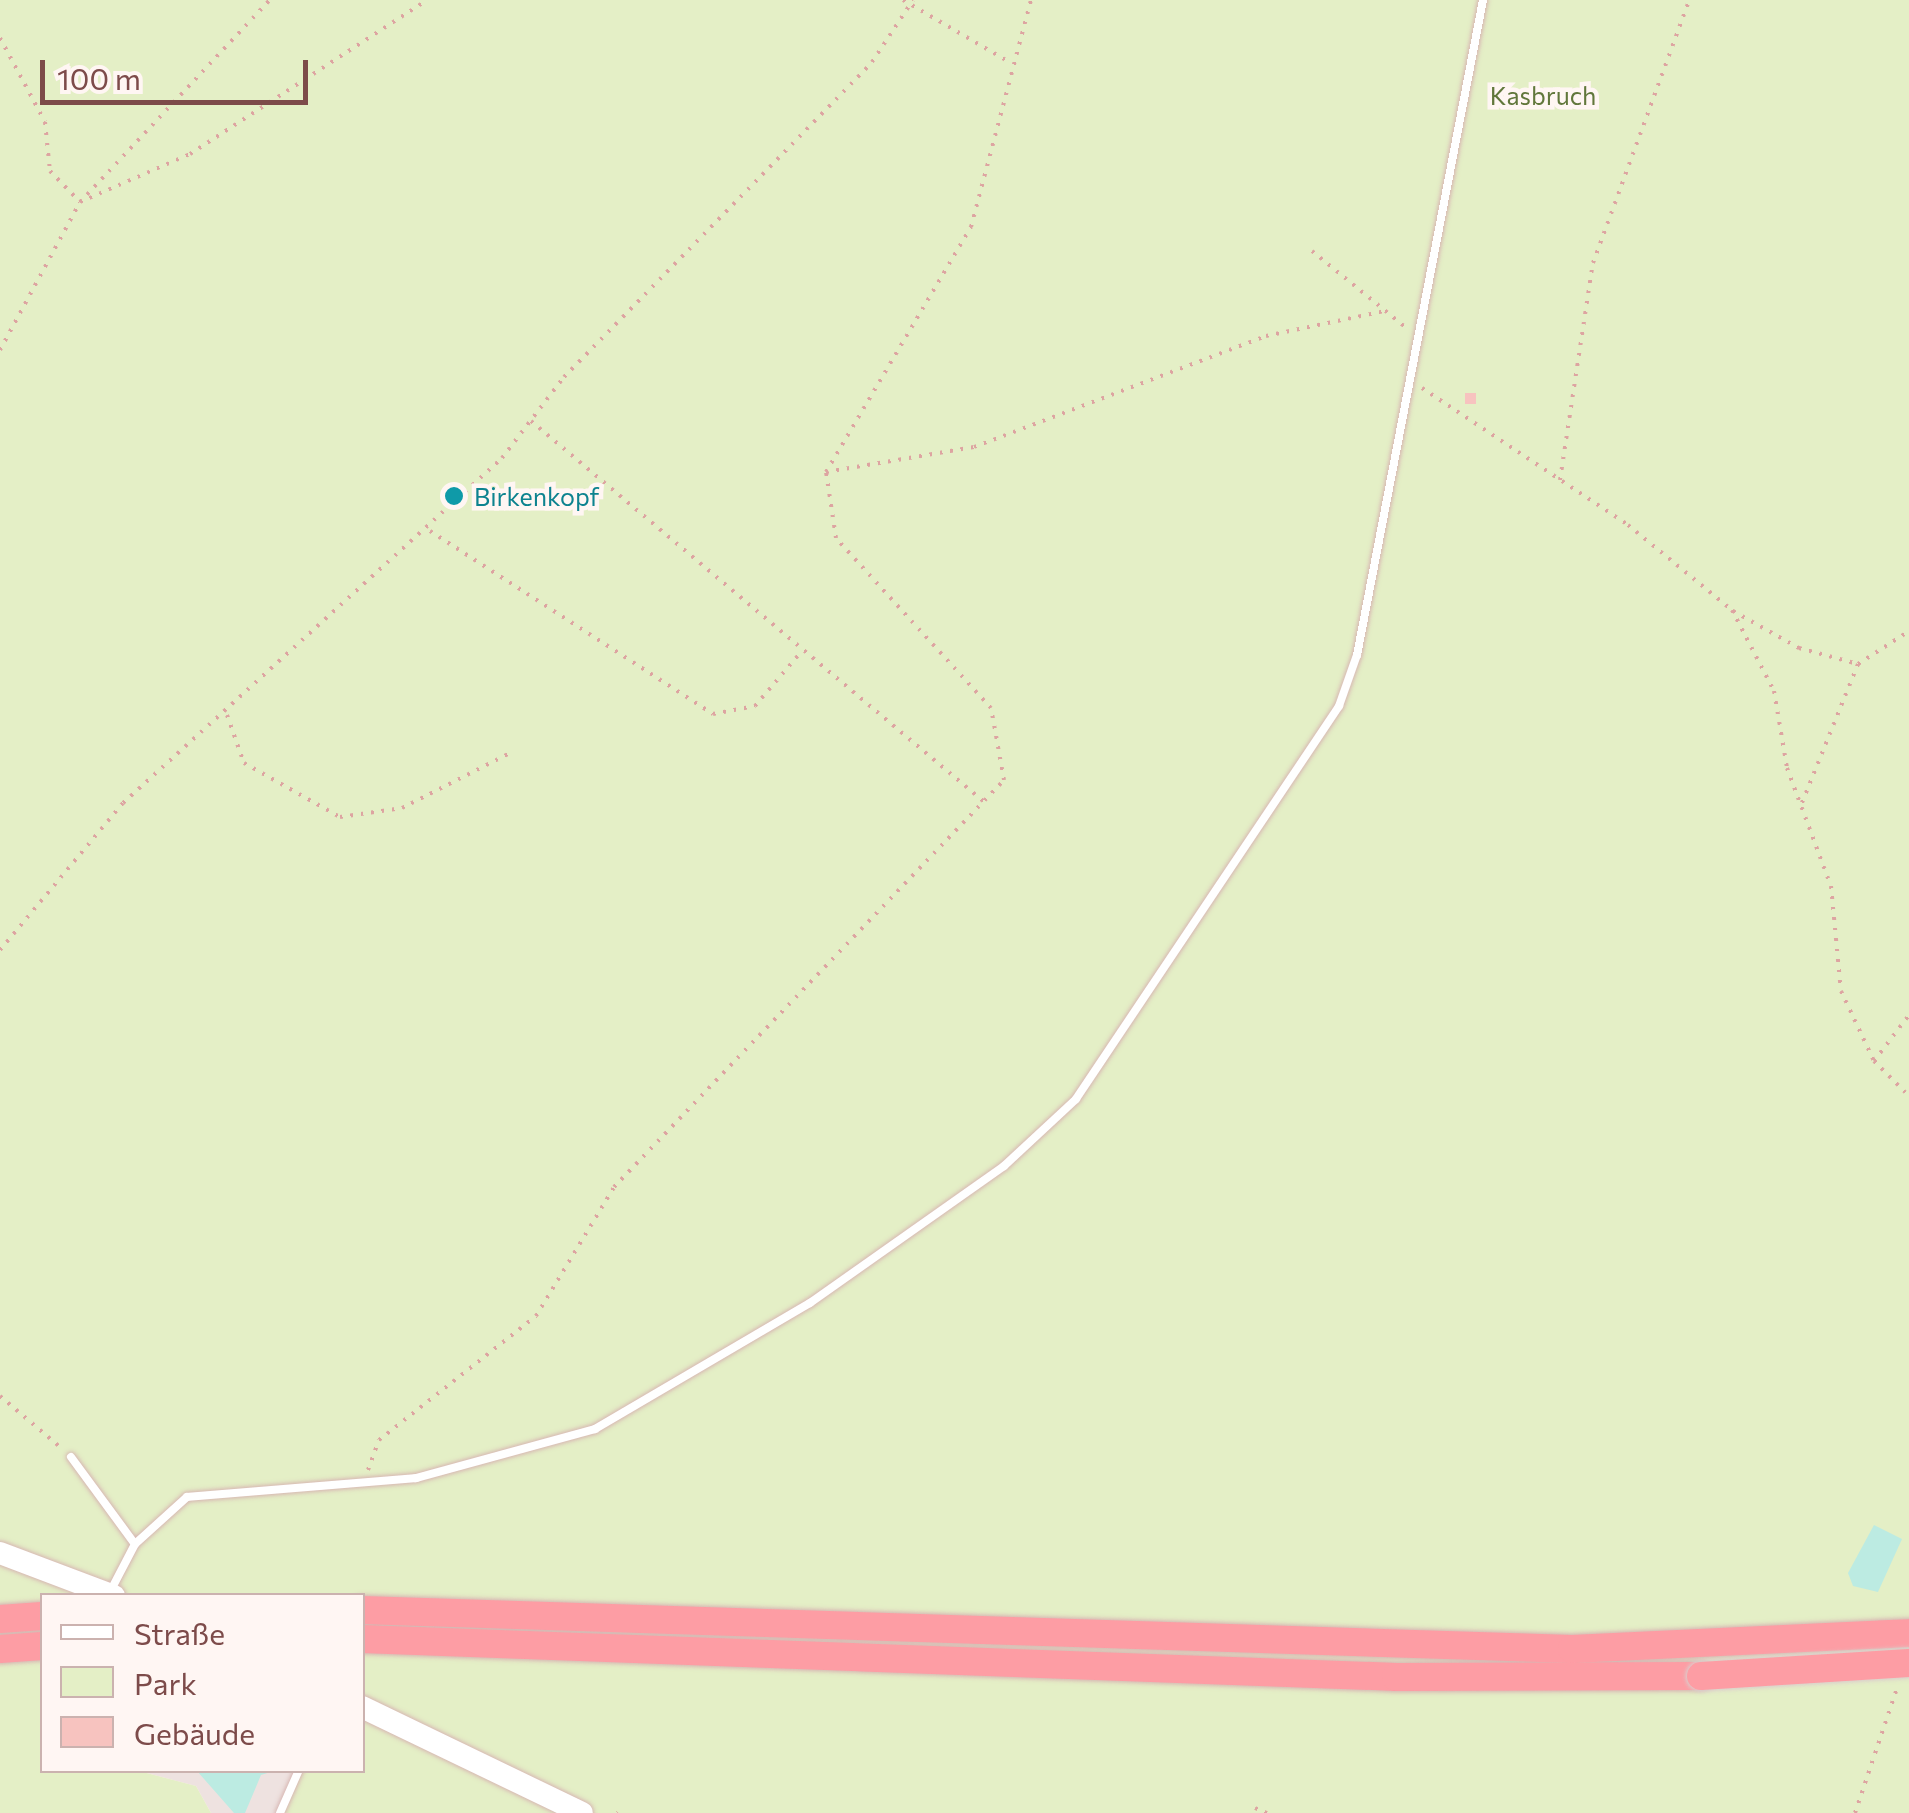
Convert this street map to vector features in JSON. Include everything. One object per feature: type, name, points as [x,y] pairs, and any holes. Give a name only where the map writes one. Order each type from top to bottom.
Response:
[{"type":"highway","points":[[365,1610],[1697,1647],[1909,1633]]},
{"type":"highway","points":[[0,1619],[40,1616]]},
{"type":"highway","points":[[365,1639],[1396,1677],[1700,1676],[1906,1667]]},
{"type":"highway","points":[[0,1649],[40,1646]]},
{"type":"main road","points":[[0,1553],[108,1593]]},
{"type":"main road","points":[[365,1708],[526,1786],[564,1811]]},
{"type":"lane","points":[[111,1593],[135,1544],[187,1497],[362,1485],[595,1429],[670,1389],[1004,1166],[1076,1099],[1339,706],[1358,655],[1413,332],[1483,0]]},
{"type":"lane","points":[[71,1457],[135,1544]]},
{"type":"lane","points":[[280,1813],[298,1773]]},
{"type":"path","points":[[0,350],[80,202],[270,0]]},
{"type":"path","points":[[80,202],[190,154],[427,0]]},
{"type":"path","points":[[903,0],[1012,64]]},
{"type":"path","points":[[362,1485],[379,1440],[536,1316],[614,1187],[1004,780],[991,708],[836,538],[826,472],[972,227],[994,167],[1012,64],[1031,0]]},
{"type":"path","points":[[1560,481],[1592,263],[1689,0]]},
{"type":"path","points":[[0,950],[123,804],[430,531],[872,62],[911,2]]},
{"type":"path","points":[[0,38],[45,122],[50,171],[80,202]]},
{"type":"path","points":[[1312,251],[1413,332]]},
{"type":"path","points":[[826,472],[974,448],[1266,336],[1385,311]]},
{"type":"path","points":[[1404,381],[1560,481],[1732,610],[1798,648],[1858,664]]},
{"type":"path","points":[[530,421],[983,800]]},
{"type":"path","points":[[430,531],[713,714],[756,706],[802,651]]},
{"type":"path","points":[[1732,610],[1774,691],[1800,805],[1831,886],[1841,991],[1874,1061],[1909,1096]]},
{"type":"path","points":[[1800,805],[1858,664],[1909,631]]},
{"type":"path","points":[[227,715],[244,763],[340,817],[402,808],[512,752]]},
{"type":"path","points":[[1874,1061],[1909,1015]]},
{"type":"path","points":[[0,1396],[71,1457]]},
{"type":"path","points":[[1854,1813],[1906,1667]]},
{"type":"path","points":[[1255,1808],[1266,1813]]},
{"type":"shaded area","points":[[147,1773],[300,1773],[279,1813],[211,1813],[196,1786]]},
{"type":"green space","name":"Kasbruch","points":[[0,0],[1909,0],[1909,1813],[279,1813],[300,1773],[365,1773],[365,1593],[40,1593],[40,1773],[147,1773],[196,1786],[211,1813],[0,1813]]},
{"type":"water","points":[[1874,1525],[1902,1539],[1878,1592],[1853,1586],[1848,1573]]},
{"type":"water","points":[[199,1773],[268,1773],[261,1775],[245,1813],[234,1813]]},
{"type":"building","points":[[1465,393],[1476,393],[1476,404],[1465,404]]},
{"type":"place","name":"Birkenkopf","points":[[454,496]]}]
